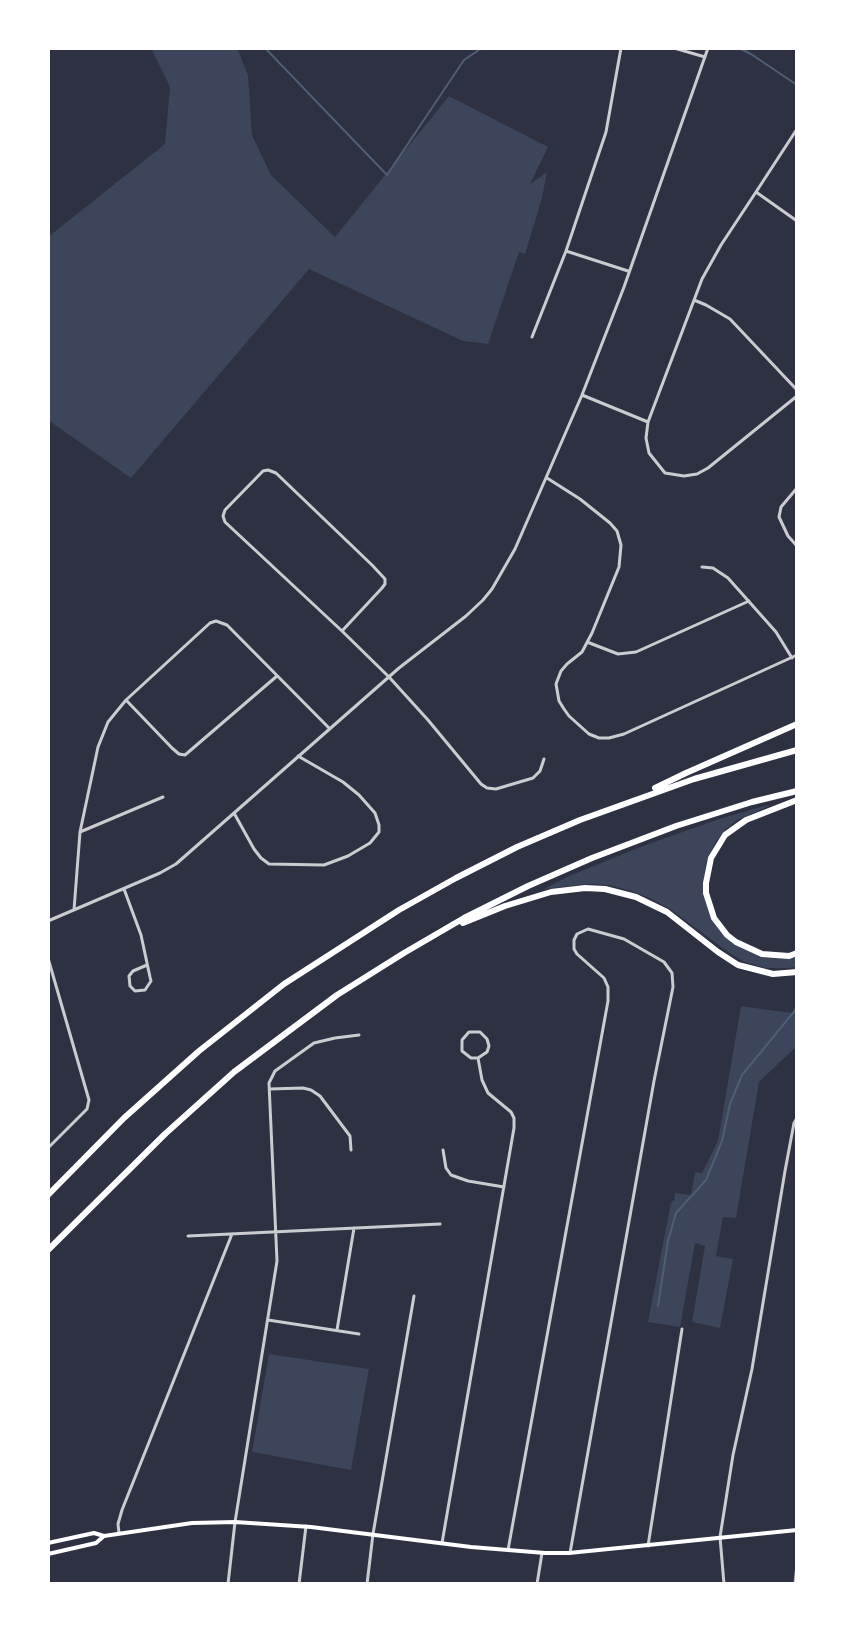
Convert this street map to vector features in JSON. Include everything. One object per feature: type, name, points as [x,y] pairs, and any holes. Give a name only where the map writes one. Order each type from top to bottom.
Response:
[{"type":"highway","points":[[639,797],[797,724]]},
{"type":"highway","points":[[48,1195],[124,1118],[199,1051],[246,1013],[375,924],[456,878],[567,825],[639,797],[744,763],[797,750]]},
{"type":"highway","points":[[48,1250],[165,1134],[234,1072],[359,980],[528,886],[629,843],[711,814],[797,791]]},
{"type":"highway","points":[[797,800],[746,820],[725,835],[711,858],[706,893],[714,918],[736,942],[762,954],[789,956],[797,953]]},
{"type":"highway","points":[[434,936],[528,898],[559,891],[605,889],[636,897],[667,912],[738,965],[773,974],[797,972]]},
{"type":"main road","points":[[48,1543],[94,1533],[104,1536],[192,1523],[235,1522],[306,1526],[508,1550],[570,1553],[797,1530]]},
{"type":"main road","points":[[48,1554],[96,1543],[104,1536]]},
{"type":"street","points":[[532,337],[566,251],[606,132],[621,48]]},
{"type":"street","points":[[674,48],[705,57]]},
{"type":"street","points":[[48,921],[176,864],[389,677],[483,600],[509,560],[582,395],[708,48]]},
{"type":"street","points":[[797,129],[702,279],[648,422],[646,446],[665,473],[684,476],[697,474],[797,396]]},
{"type":"street","points":[[756,192],[797,221]]},
{"type":"street","points":[[566,251],[629,271]]},
{"type":"street","points":[[694,300],[730,319],[797,390]]},
{"type":"street","points":[[582,395],[648,422]]},
{"type":"street","points":[[342,631],[382,588],[385,579],[276,473],[263,471],[225,510],[225,522],[389,677],[487,788],[496,789],[533,778],[540,771],[544,759]]},
{"type":"street","points":[[547,478],[594,509],[610,523],[620,538],[619,567],[587,642],[582,652],[561,671],[556,684],[559,701],[569,716],[589,734],[599,738],[624,734],[797,655]]},
{"type":"street","points":[[797,488],[781,507],[779,517],[797,546]]},
{"type":"street","points":[[702,567],[720,572],[749,601],[776,632],[792,658]]},
{"type":"street","points":[[587,642],[618,654],[636,652],[749,601]]},
{"type":"street","points":[[74,910],[80,832],[108,722],[126,700],[210,623],[216,621],[227,625],[330,729]]},
{"type":"street","points":[[126,700],[181,756],[277,676]]},
{"type":"street","points":[[234,813],[254,849],[269,864],[324,865],[370,843],[379,832],[375,813],[343,782],[298,756]]},
{"type":"street","points":[[80,832],[163,797]]},
{"type":"street","points":[[124,889],[141,935],[147,965],[150,984],[145,990],[135,991],[130,986],[129,976],[147,965]]},
{"type":"street","points":[[508,1550],[608,1001],[607,983],[574,949],[574,940],[579,932],[588,929],[630,941],[668,966],[673,987],[570,1553]]},
{"type":"street","points":[[48,958],[89,1102],[85,1111],[48,1148]]},
{"type":"street","points":[[473,1031],[483,1033],[488,1042],[487,1052],[478,1058],[467,1057],[461,1047],[463,1037],[473,1031]]},
{"type":"street","points":[[228,1584],[277,1261],[271,1077],[314,1043],[359,1035]]},
{"type":"street","points":[[442,1543],[514,1128],[514,1118],[508,1109],[485,1089],[478,1058]]},
{"type":"street","points":[[269,1089],[303,1088],[320,1096],[350,1136],[351,1150]]},
{"type":"street","points":[[724,1584],[720,1537],[733,1455],[752,1369],[782,1184],[797,1118]]},
{"type":"street","points":[[443,1150],[446,1168],[456,1178],[504,1187]]},
{"type":"street","points":[[188,1236],[440,1224]]},
{"type":"street","points":[[337,1330],[354,1228]]},
{"type":"street","points":[[119,1533],[122,1510],[232,1234]]},
{"type":"street","points":[[367,1584],[414,1296]]},
{"type":"street","points":[[268,1320],[359,1334]]},
{"type":"street","points":[[648,1546],[682,1329]]},
{"type":"street","points":[[299,1584],[306,1526]]},
{"type":"street","points":[[537,1584],[542,1553]]},
{"type":"street","points":[[795,1584],[797,1565]]},
{"type":"shaded area","points":[[151,48],[237,48],[248,75],[252,135],[271,175],[335,237],[449,96],[548,147],[530,184],[547,172],[525,254],[519,252],[488,344],[463,341],[309,269],[131,478],[48,420],[48,237],[165,144],[170,87]]},
{"type":"shaded area","points":[[768,805],[737,820],[716,841],[706,863],[706,903],[731,940],[742,948],[768,957],[797,955],[797,967],[766,968],[744,962],[670,909],[631,891],[588,884],[544,889],[643,846]]},
{"type":"shaded area","points":[[797,1003],[797,1046],[759,1082],[736,1218],[723,1217],[716,1256],[733,1259],[720,1328],[692,1322],[705,1246],[695,1243],[680,1327],[648,1322],[671,1202],[675,1193],[691,1195],[695,1172],[702,1173],[718,1141],[741,1006],[792,1013]]},
{"type":"shaded area","points":[[269,1354],[369,1369],[351,1470],[252,1452]]},
{"type":"waterway","points":[[265,48],[387,175],[464,60],[482,48]]},
{"type":"waterway","points":[[739,48],[797,85]]},
{"type":"waterway","points":[[658,1306],[668,1241],[676,1213],[706,1180],[722,1141],[730,1104],[742,1075],[797,1008]]}]
